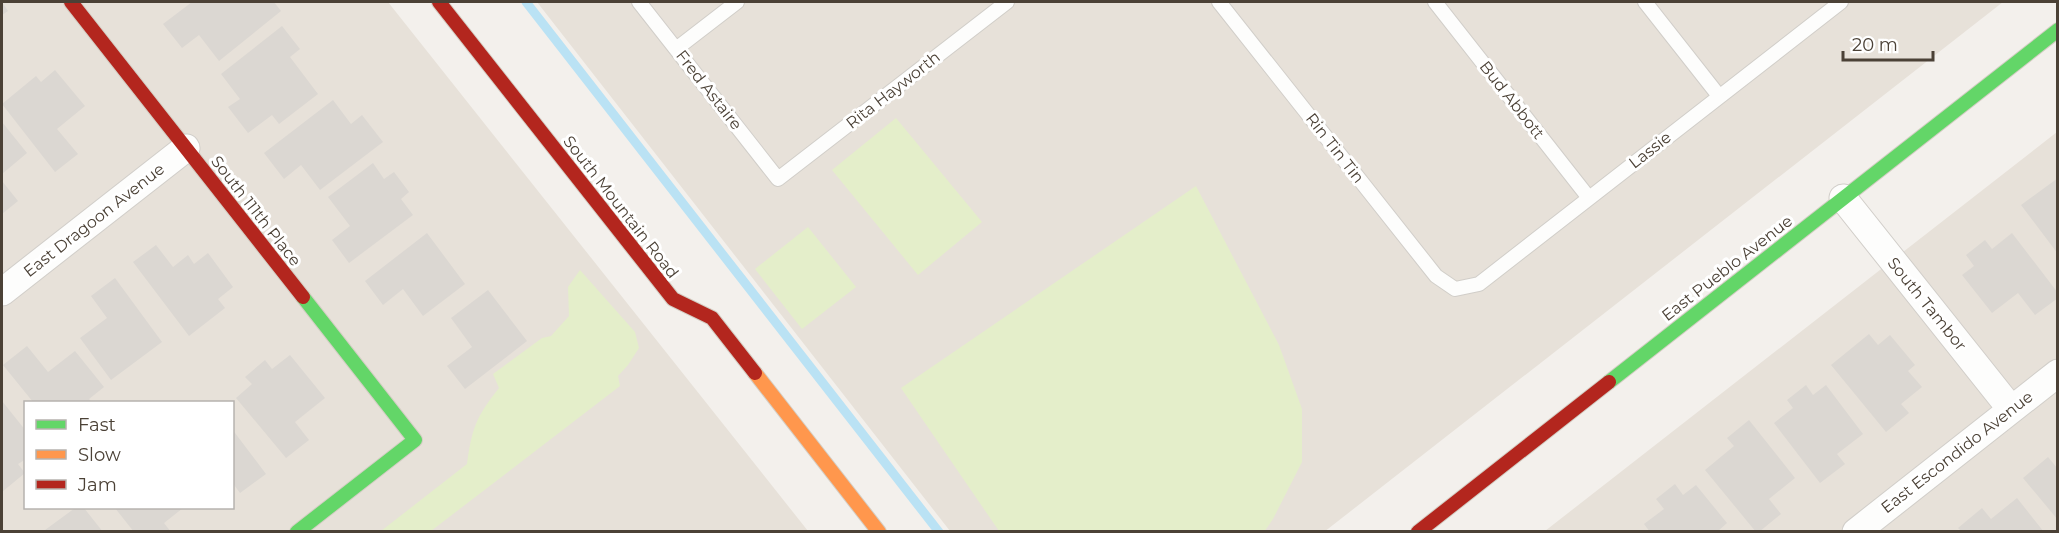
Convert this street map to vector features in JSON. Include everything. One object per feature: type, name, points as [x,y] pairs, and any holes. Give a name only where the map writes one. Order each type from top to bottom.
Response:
[{"type":"street","name":"South 111th Place","points":[[71,2],[415,440],[297,531]]},
{"type":"street","name":"South Mountain Road","points":[[439,2],[673,299],[712,318],[879,531]]},
{"type":"street","name":"East Pueblo Avenue","points":[[1418,531],[2058,30]]},
{"type":"street","name":"East Dragoon Avenue","points":[[2,292],[186,148]]},
{"type":"street","name":"South Tambor","points":[[1843,198],[2011,409]]},
{"type":"street","name":"East Escondido Avenue","points":[[1856,531],[2058,373]]},
{"type":"lane","name":"Fred Astaire","points":[[639,2],[778,179]]},
{"type":"lane","points":[[676,49],[737,2]]},
{"type":"lane","name":"Rita Hayworth","points":[[778,179],[1007,2]]},
{"type":"lane","name":"Rin Tin Tin","points":[[1219,2],[1436,276],[1455,289]]},
{"type":"lane","name":"Bud Abbott","points":[[1434,2],[1589,198]]},
{"type":"lane","points":[[1645,2],[1719,96]]},
{"type":"lane","name":"Lassie","points":[[1455,289],[1479,284],[1840,2]]},
{"type":"shaded area","points":[[2,2],[388,2],[808,531],[2,531]]},
{"type":"shaded area","points":[[537,2],[2003,2],[1324,532],[950,531]]},
{"type":"shaded area","points":[[2057,132],[2057,531],[1545,531]]},
{"type":"green space","points":[[896,118],[982,222],[918,275],[832,170]]},
{"type":"green space","points":[[1196,186],[1279,345],[1302,409],[1302,462],[1273,519],[1264,532],[999,531],[901,388]]},
{"type":"green space","points":[[808,227],[856,287],[802,329],[755,269]]},
{"type":"green space","points":[[580,270],[635,332],[639,348],[618,376],[620,386],[431,531],[381,531],[467,464],[476,423],[499,388],[493,374],[542,338],[551,336],[569,316],[568,287]]},
{"type":"building","points":[[2,2],[8,11],[2,15]]},
{"type":"building","points":[[192,2],[274,2],[281,11],[219,61],[199,35],[182,48],[163,24]]},
{"type":"building","points":[[282,26],[300,49],[290,57],[318,94],[279,124],[272,115],[248,133],[228,107],[240,99],[221,74]]},
{"type":"building","points":[[55,70],[85,106],[57,129],[78,154],[55,172],[2,104],[36,76],[41,82]]},
{"type":"building","points":[[333,100],[351,124],[362,115],[383,142],[320,190],[301,165],[284,179],[264,153]]},
{"type":"building","points":[[2,122],[27,153],[2,174]]},
{"type":"building","points":[[373,163],[384,179],[394,172],[409,192],[401,199],[413,215],[349,263],[332,240],[350,226],[328,197]]},
{"type":"building","points":[[2058,178],[2058,254],[2021,205]]},
{"type":"building","points":[[2,181],[18,201],[2,214]]},
{"type":"building","points":[[427,233],[465,284],[423,316],[403,289],[383,305],[365,281]]},
{"type":"building","points":[[2012,233],[2058,293],[2058,298],[2035,315],[2018,293],[1992,313],[1962,275],[1974,266],[1966,255],[1985,240],[1992,249]]},
{"type":"building","points":[[156,245],[173,267],[188,255],[194,264],[208,253],[233,287],[218,299],[225,308],[189,336],[133,262]]},
{"type":"building","points":[[115,278],[162,342],[111,380],[80,338],[107,318],[91,296]]},
{"type":"building","points":[[488,290],[527,341],[465,389],[447,366],[472,347],[451,318]]},
{"type":"building","points":[[1869,334],[1878,345],[1890,335],[1915,365],[1908,371],[1922,387],[1901,404],[1909,413],[1886,432],[1831,365]]},
{"type":"building","points":[[27,346],[48,372],[75,351],[104,387],[89,399],[91,401],[32,401],[3,365]]},
{"type":"building","points":[[290,355],[325,398],[295,422],[309,440],[286,458],[236,398],[252,384],[245,377],[265,360],[272,369]]},
{"type":"building","points":[[1806,385],[1813,395],[1826,385],[1863,434],[1837,454],[1845,464],[1820,483],[1774,423],[1793,408],[1787,400]]},
{"type":"building","points":[[2,401],[24,428],[24,460],[18,464],[24,474],[2,492]]},
{"type":"building","points":[[1749,420],[1795,478],[1769,499],[1781,514],[1759,532],[1756,532],[1705,470],[1734,446],[1727,438]]},
{"type":"building","points":[[234,432],[266,474],[240,493],[234,485]]},
{"type":"building","points":[[2048,457],[2058,469],[2058,520],[2023,478]]},
{"type":"building","points":[[1675,484],[1683,495],[1696,485],[1727,523],[1717,532],[1650,532],[1644,524],[1664,509],[1656,499]]},
{"type":"building","points":[[2017,498],[2044,532],[1962,532],[1958,528],[1982,508],[1991,519]]},
{"type":"building","points":[[74,509],[85,509],[103,532],[47,532],[45,530]]},
{"type":"building","points":[[116,509],[182,509],[164,523],[171,532],[134,532]]},
{"type":"waterway","points":[[526,2],[939,532]]},
{"type":"traffic: fast","points":[[1609,382],[2058,30]]},
{"type":"traffic: fast","points":[[297,532],[415,440],[303,297]]},
{"type":"traffic: slow","points":[[755,373],[879,532]]},
{"type":"traffic: jam","points":[[71,2],[303,297]]},
{"type":"traffic: jam","points":[[439,2],[673,299],[712,318],[755,373]]},
{"type":"traffic: jam","points":[[1418,532],[1609,382]]}]
